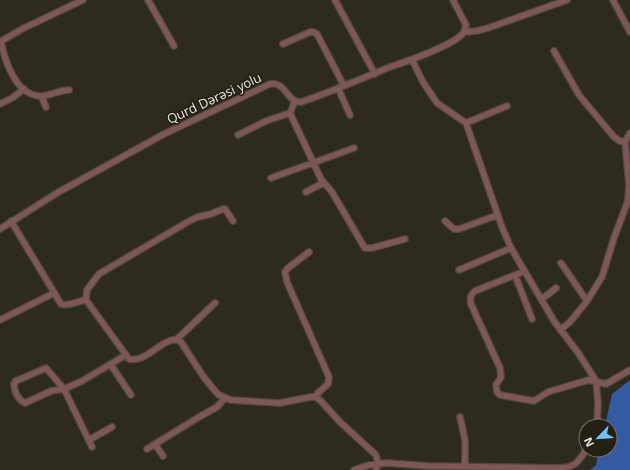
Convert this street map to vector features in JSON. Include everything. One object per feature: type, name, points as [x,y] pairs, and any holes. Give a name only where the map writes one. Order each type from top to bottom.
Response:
[{"type":"street","points":[[69,90],[62,90],[41,96],[24,89],[18,84],[10,71],[0,42],[22,29],[83,0]]},
{"type":"street","points":[[148,0],[174,46]]},
{"type":"street","points":[[335,0],[375,74]]},
{"type":"street","points":[[238,134],[290,113],[295,102],[301,102],[412,60],[454,40],[463,34],[466,25],[453,0]]},
{"type":"street","points":[[464,32],[488,28],[567,0]]},
{"type":"street","points":[[613,0],[630,32]]},
{"type":"street","points":[[283,44],[310,32],[314,32],[316,34],[341,87],[350,115]]},
{"type":"street","points":[[554,51],[579,94],[614,137],[625,142]]},
{"type":"street","points":[[412,60],[423,82],[437,103],[466,124],[511,248],[560,330],[579,354],[596,381],[598,402],[597,418]]},
{"type":"street","name":"Qurd Dərəsi yolu","points":[[0,227],[57,193],[164,134],[270,84],[274,83],[281,86],[295,102]]},
{"type":"street","points":[[0,104],[12,98],[24,89]]},
{"type":"street","points":[[41,96],[46,107]]},
{"type":"street","points":[[466,124],[507,106]]},
{"type":"street","points":[[290,113],[323,183],[332,192],[366,248],[372,248],[405,239]]},
{"type":"street","points":[[560,330],[570,322],[587,301],[602,277],[614,238],[628,201],[629,185],[625,142],[630,133]]},
{"type":"street","points":[[271,178],[354,148]]},
{"type":"street","points":[[306,192],[323,183]]},
{"type":"street","points":[[215,303],[177,339],[167,342],[139,360],[129,359],[86,300],[87,290],[99,274],[191,220],[225,209],[234,221]]},
{"type":"street","points":[[445,221],[454,229],[458,229],[498,215]]},
{"type":"street","points":[[11,221],[61,304],[65,305],[86,300]]},
{"type":"street","points":[[459,270],[511,248]]},
{"type":"street","points":[[309,252],[285,272],[287,282],[329,377],[328,384],[318,392],[315,397]]},
{"type":"street","points":[[561,263],[587,301]]},
{"type":"street","points":[[525,271],[475,291],[471,294],[470,298],[471,304],[500,368],[501,377],[496,385],[497,392],[500,395],[534,401],[544,393],[584,381],[596,381],[606,384],[630,370]]},
{"type":"street","points":[[515,275],[532,319]]},
{"type":"street","points":[[542,299],[556,288]]},
{"type":"street","points":[[0,320],[54,293]]},
{"type":"street","points":[[177,339],[181,342],[203,376],[215,391],[225,398],[231,400],[280,403],[310,397],[315,397],[320,400],[340,422],[372,451],[377,458],[378,463],[376,470]]},
{"type":"street","points":[[92,447],[64,388],[46,368],[16,381],[14,384],[19,399],[25,402],[51,391],[64,388],[82,381],[126,355]]},
{"type":"street","points":[[111,365],[131,394]]},
{"type":"street","points":[[147,449],[217,407],[225,398]]},
{"type":"street","points":[[460,417],[465,440],[464,467]]},
{"type":"street","points":[[89,440],[112,427]]},
{"type":"street","points":[[155,444],[163,456]]},
{"type":"street","points":[[354,470],[378,463],[428,468],[570,468],[576,464],[580,458]]},
{"type":"water","points":[[630,380],[630,470],[590,470],[596,465],[597,458],[618,458],[618,418],[607,418],[612,394]]}]
